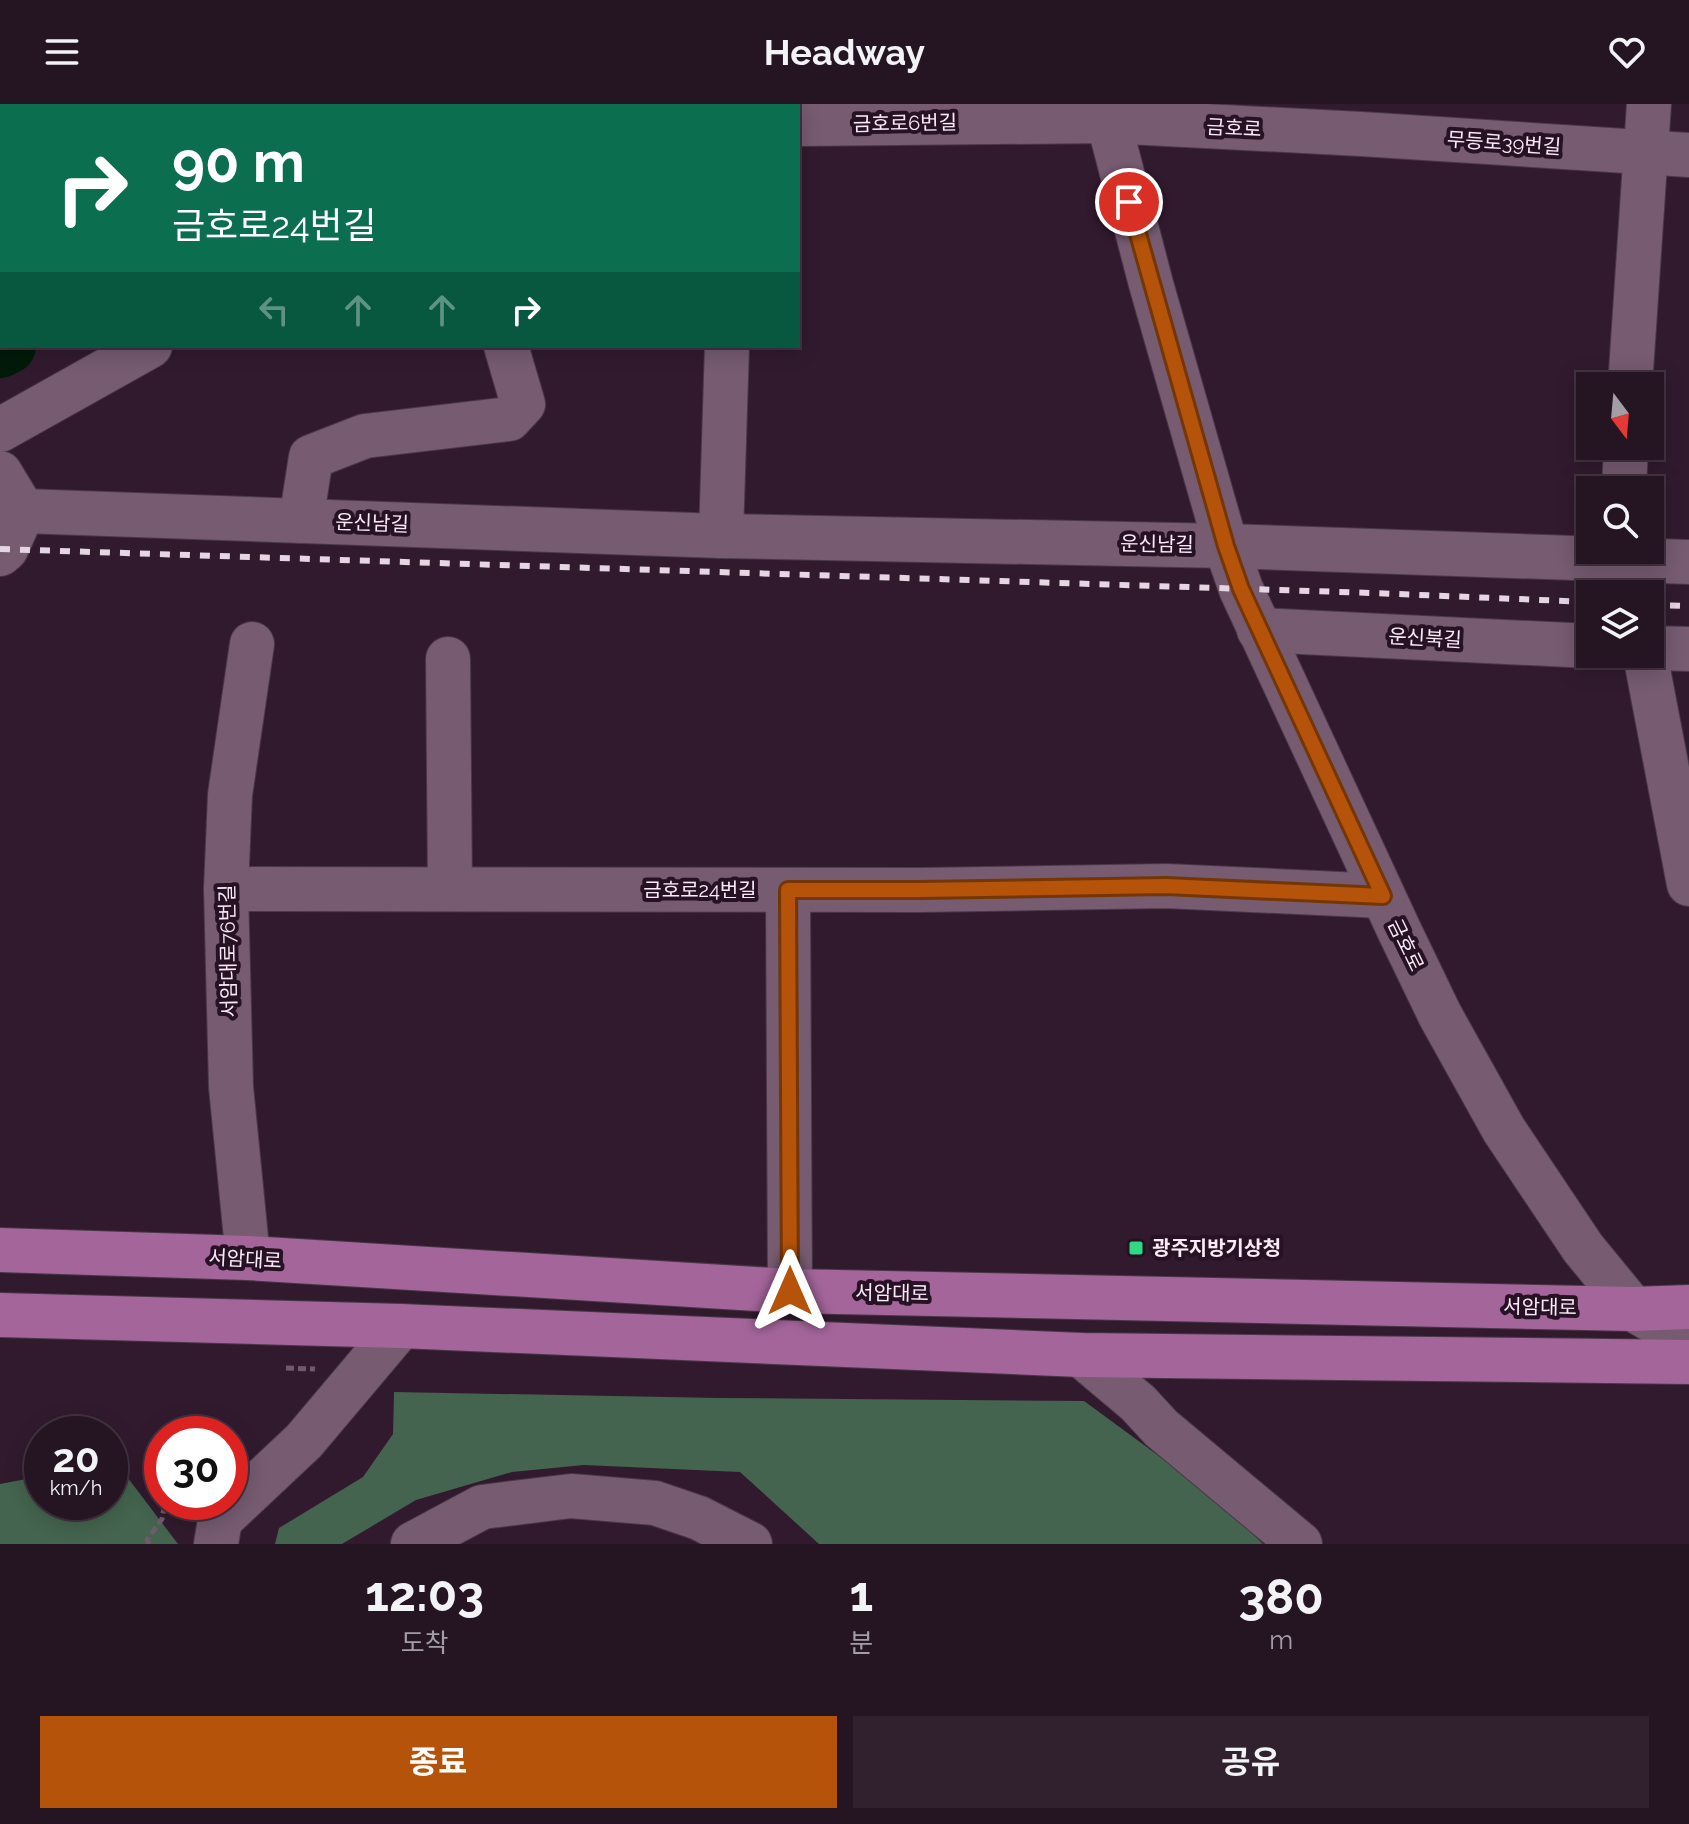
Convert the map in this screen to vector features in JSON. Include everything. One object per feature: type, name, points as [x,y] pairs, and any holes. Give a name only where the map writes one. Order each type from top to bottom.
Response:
[{"type":"main road","name":"서암대로","points":[[0,1250],[248,1258],[790,1291],[1633,1309],[1689,1307]]},
{"type":"main road","points":[[0,1315],[401,1326],[1081,1355],[1689,1362]]},
{"type":"street","points":[[1631,372],[1649,104]]},
{"type":"street","name":"금호로6번길","points":[[800,124],[1106,113]]},
{"type":"street","name":"금호로","points":[[1361,134],[1106,113],[1151,284],[1241,589],[1383,896],[1440,1015],[1504,1130],[1583,1248],[1633,1309],[1689,1342]]},
{"type":"street","name":"무등로39번길","points":[[1361,134],[1689,155]]},
{"type":"street","points":[[0,430],[146,348]]},
{"type":"street","points":[[301,521],[311,457],[365,436],[509,419],[523,404],[507,348]]},
{"type":"street","points":[[721,536],[727,348]]},
{"type":"street","points":[[0,473],[23,511],[6,549],[0,554]]},
{"type":"street","name":"운신남길","points":[[23,511],[721,536],[1576,554]]},
{"type":"street","name":"운신남길","points":[[1664,560],[1689,562]]},
{"type":"street","name":"운신북길","points":[[1259,630],[1576,645]]},
{"type":"street","name":"서암대로76번길","points":[[248,1258],[231,1087],[226,889],[230,795],[252,644]]},
{"type":"street","points":[[1664,648],[1689,649]]},
{"type":"street","points":[[448,659],[450,889]]},
{"type":"street","points":[[1648,668],[1689,879]]},
{"type":"street","name":"금호로24번길","points":[[226,889],[920,890],[1166,886],[1383,896]]},
{"type":"street","points":[[788,890],[790,1291]]},
{"type":"street","points":[[216,1544],[220,1520],[304,1441],[401,1326]]},
{"type":"street","points":[[1081,1355],[1138,1403],[1161,1428],[1300,1544]]},
{"type":"street","points":[[413,1544],[482,1507],[571,1496],[655,1503],[699,1518],[750,1544]]},
{"type":"path","points":[[149,1544],[147,1540],[161,1520]]},
{"type":"green space","points":[[394,1392],[1084,1401],[1219,1500],[1263,1544],[819,1544],[740,1472],[584,1465],[512,1472],[416,1500],[342,1544],[275,1544],[279,1528],[363,1477],[393,1434]]},
{"type":"green space","points":[[128,1478],[144,1499],[144,1520],[160,1520],[178,1544],[0,1544],[0,1484],[24,1479],[24,1520],[128,1520]]},
{"type":"waterway","points":[[0,350],[4,348]]},
{"type":"railway","points":[[0,549],[1576,601]]},
{"type":"railway","points":[[1664,605],[1689,606]]},
{"type":"place","name":"광주지방기상청","points":[[1136,1248]]},
{"type":"route","points":[[790,1291],[788,890],[1166,886],[1383,896],[1241,589],[1226,546],[1129,202]]}]
